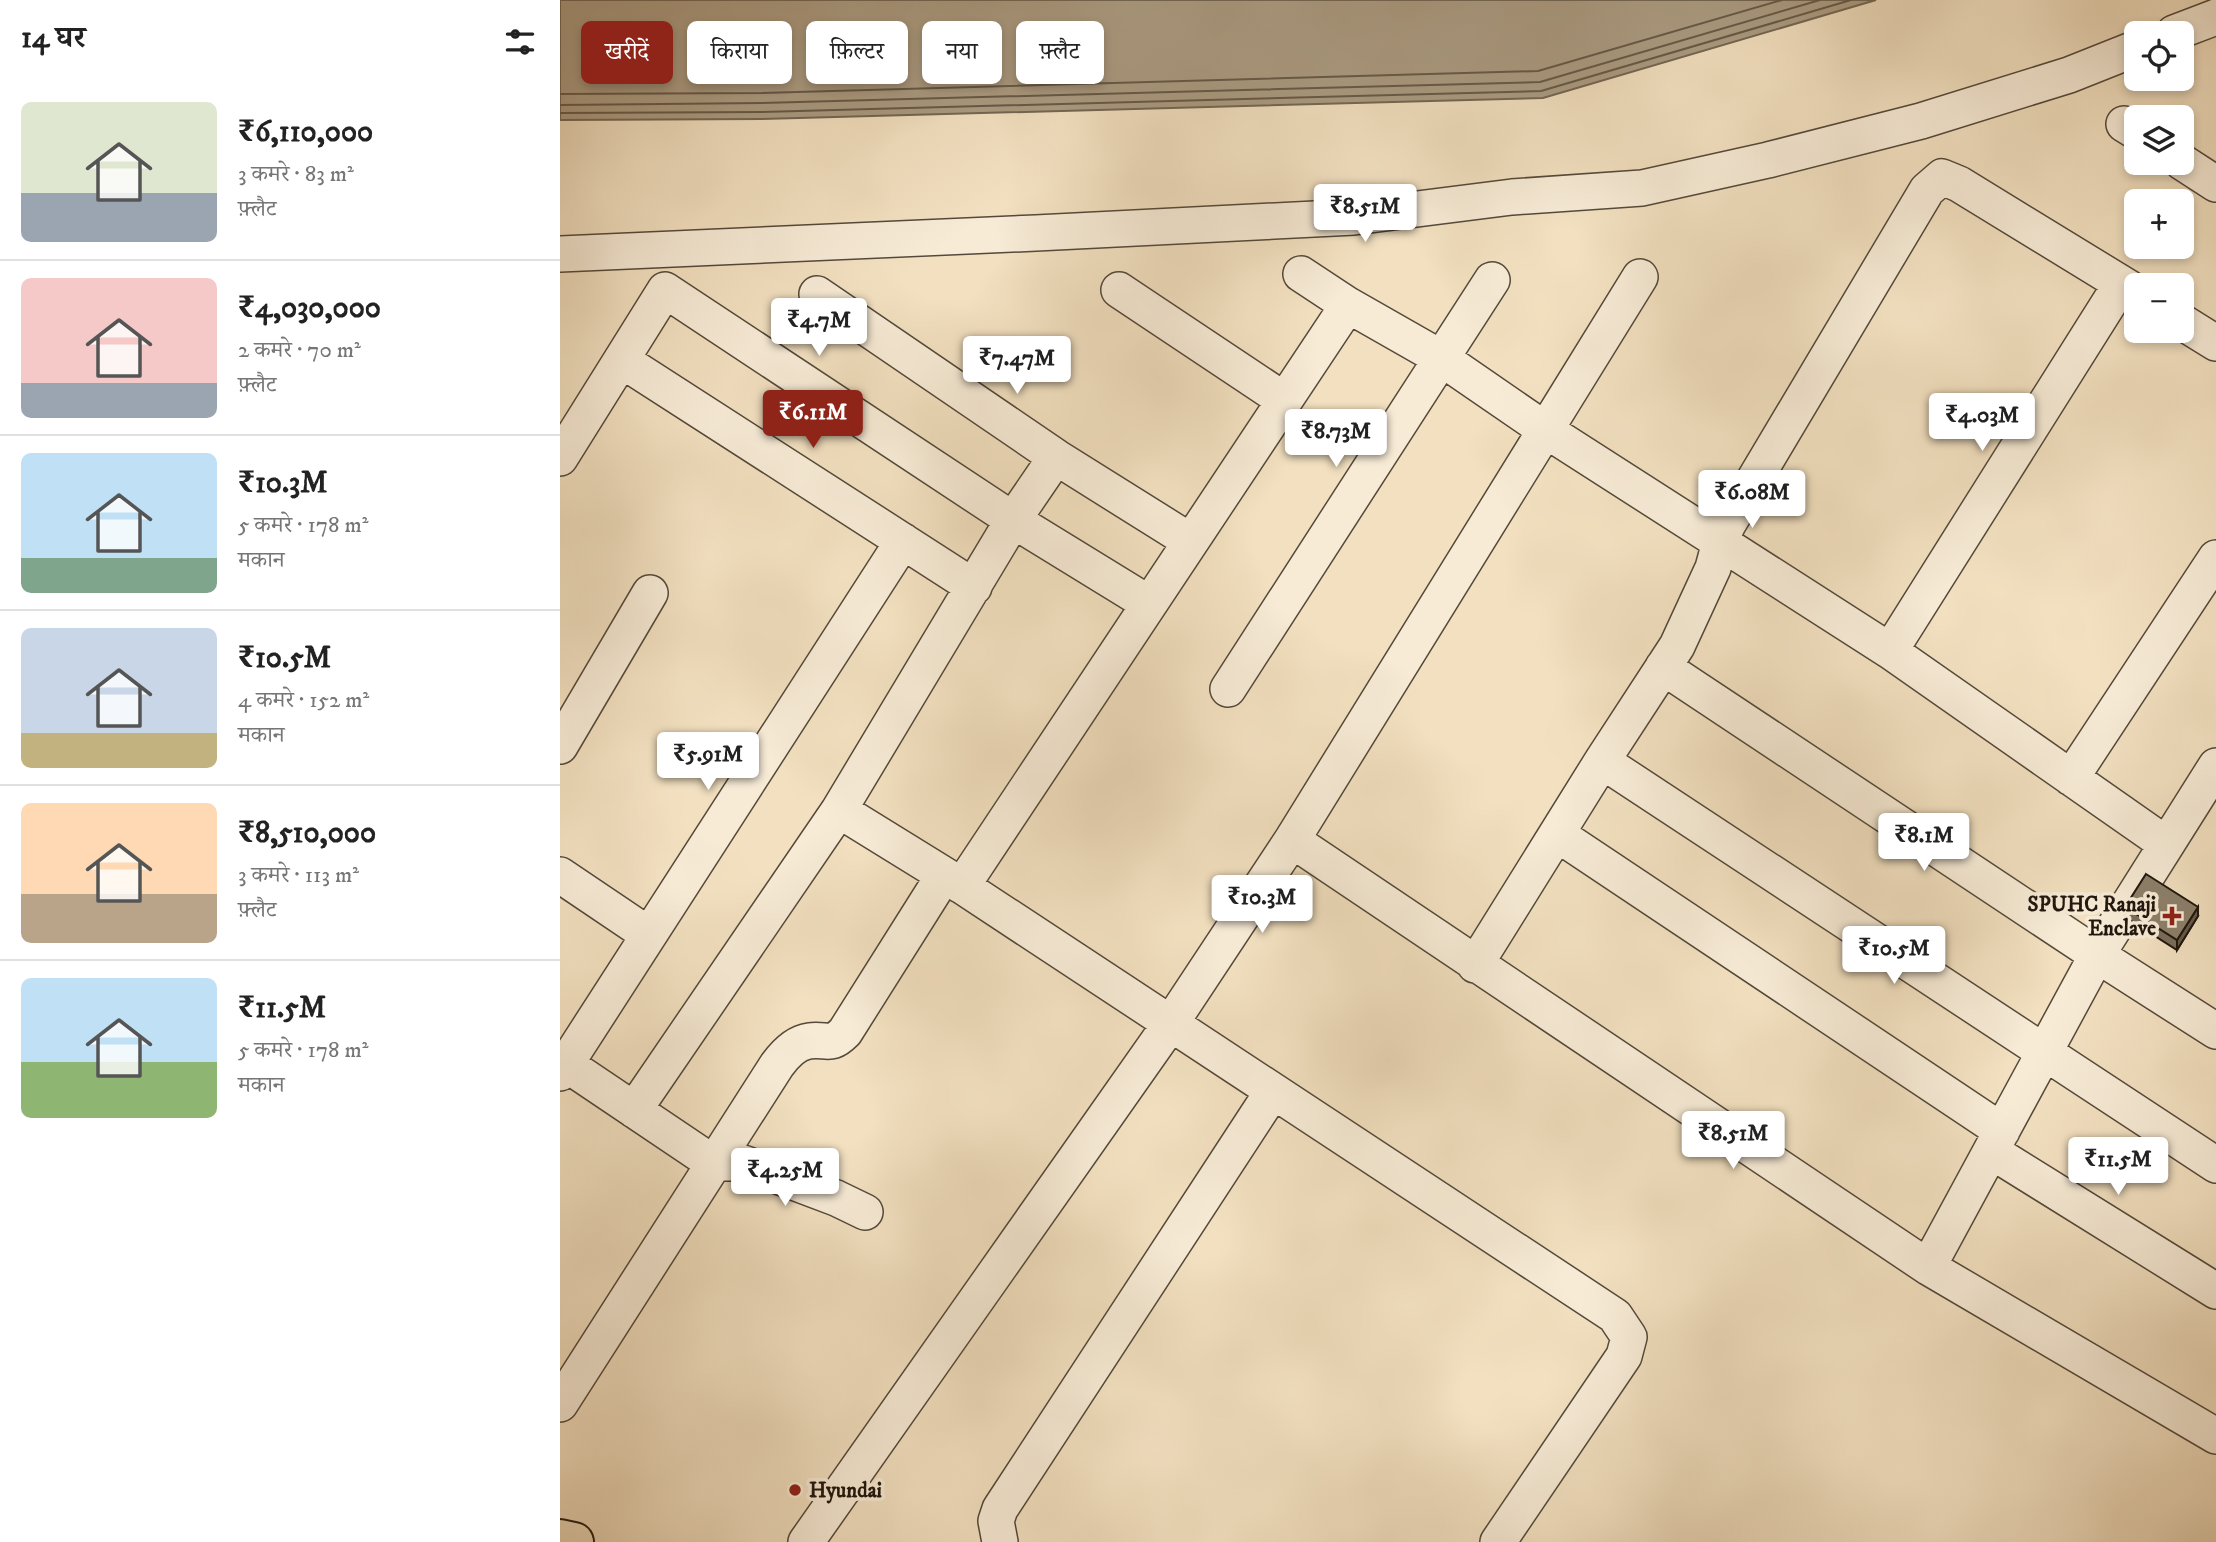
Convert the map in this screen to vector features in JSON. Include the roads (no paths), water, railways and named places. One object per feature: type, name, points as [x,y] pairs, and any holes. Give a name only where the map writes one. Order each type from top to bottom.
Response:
[{"type":"main road","points":[[560,1539],[573,1542]]},
{"type":"street","points":[[2194,25],[2216,17]]},
{"type":"street","points":[[560,254],[1341,217],[1512,197],[1642,188],[1768,160],[1921,121],[2069,75],[2124,53]]},
{"type":"street","points":[[2194,170],[2216,184]]},
{"type":"street","points":[[1475,965],[1677,646],[1708,579],[1720,542],[1851,317],[1934,182],[1942,177],[1959,184],[2124,285]]},
{"type":"street","points":[[1301,274],[1348,305],[1441,358],[1547,431],[1890,651],[2166,844]]},
{"type":"street","points":[[806,1542],[1171,1023],[1292,840],[1640,277]]},
{"type":"street","points":[[1228,689],[1492,280]]},
{"type":"street","points":[[560,458],[665,290],[1013,520],[1148,603]]},
{"type":"street","points":[[1119,290],[1284,400]]},
{"type":"street","points":[[817,294],[1056,457],[1190,541]]},
{"type":"street","points":[[1890,651],[2124,296]]},
{"type":"street","points":[[560,1404],[786,1053],[809,1041],[827,1043],[837,1040],[845,1032],[1148,603],[1348,305]]},
{"type":"street","points":[[2194,329],[2216,343]]},
{"type":"street","points":[[623,361],[974,587]]},
{"type":"street","points":[[634,1110],[839,810],[1013,520],[1056,457]]},
{"type":"street","points":[[866,1212],[743,1163],[713,1163],[562,1066],[903,541]]},
{"type":"street","points":[[2071,778],[2216,558]]},
{"type":"street","points":[[560,746],[650,593]]},
{"type":"street","points":[[1663,667],[2216,1031]]},
{"type":"street","points":[[1602,761],[2216,1165]]},
{"type":"street","points":[[1928,1268],[2097,955],[2216,765]]},
{"type":"street","points":[[839,810],[1171,1023],[1615,1316],[1629,1337],[1624,1356],[1498,1542]]},
{"type":"street","points":[[1557,834],[1996,1141],[2216,1291]]},
{"type":"street","points":[[1292,840],[1928,1268],[2216,1436]]},
{"type":"street","points":[[560,875],[649,935]]},
{"type":"street","points":[[1000,1542],[996,1521],[1000,1509],[1273,1091]]},
{"type":"water","points":[[560,0],[1876,0],[1543,98],[762,119],[560,120]]},
{"type":"place","name":"SPUHC Ranaji Enclave","points":[[2172,916]]},
{"type":"place","name":"Hyundai","points":[[795,1490]]}]
